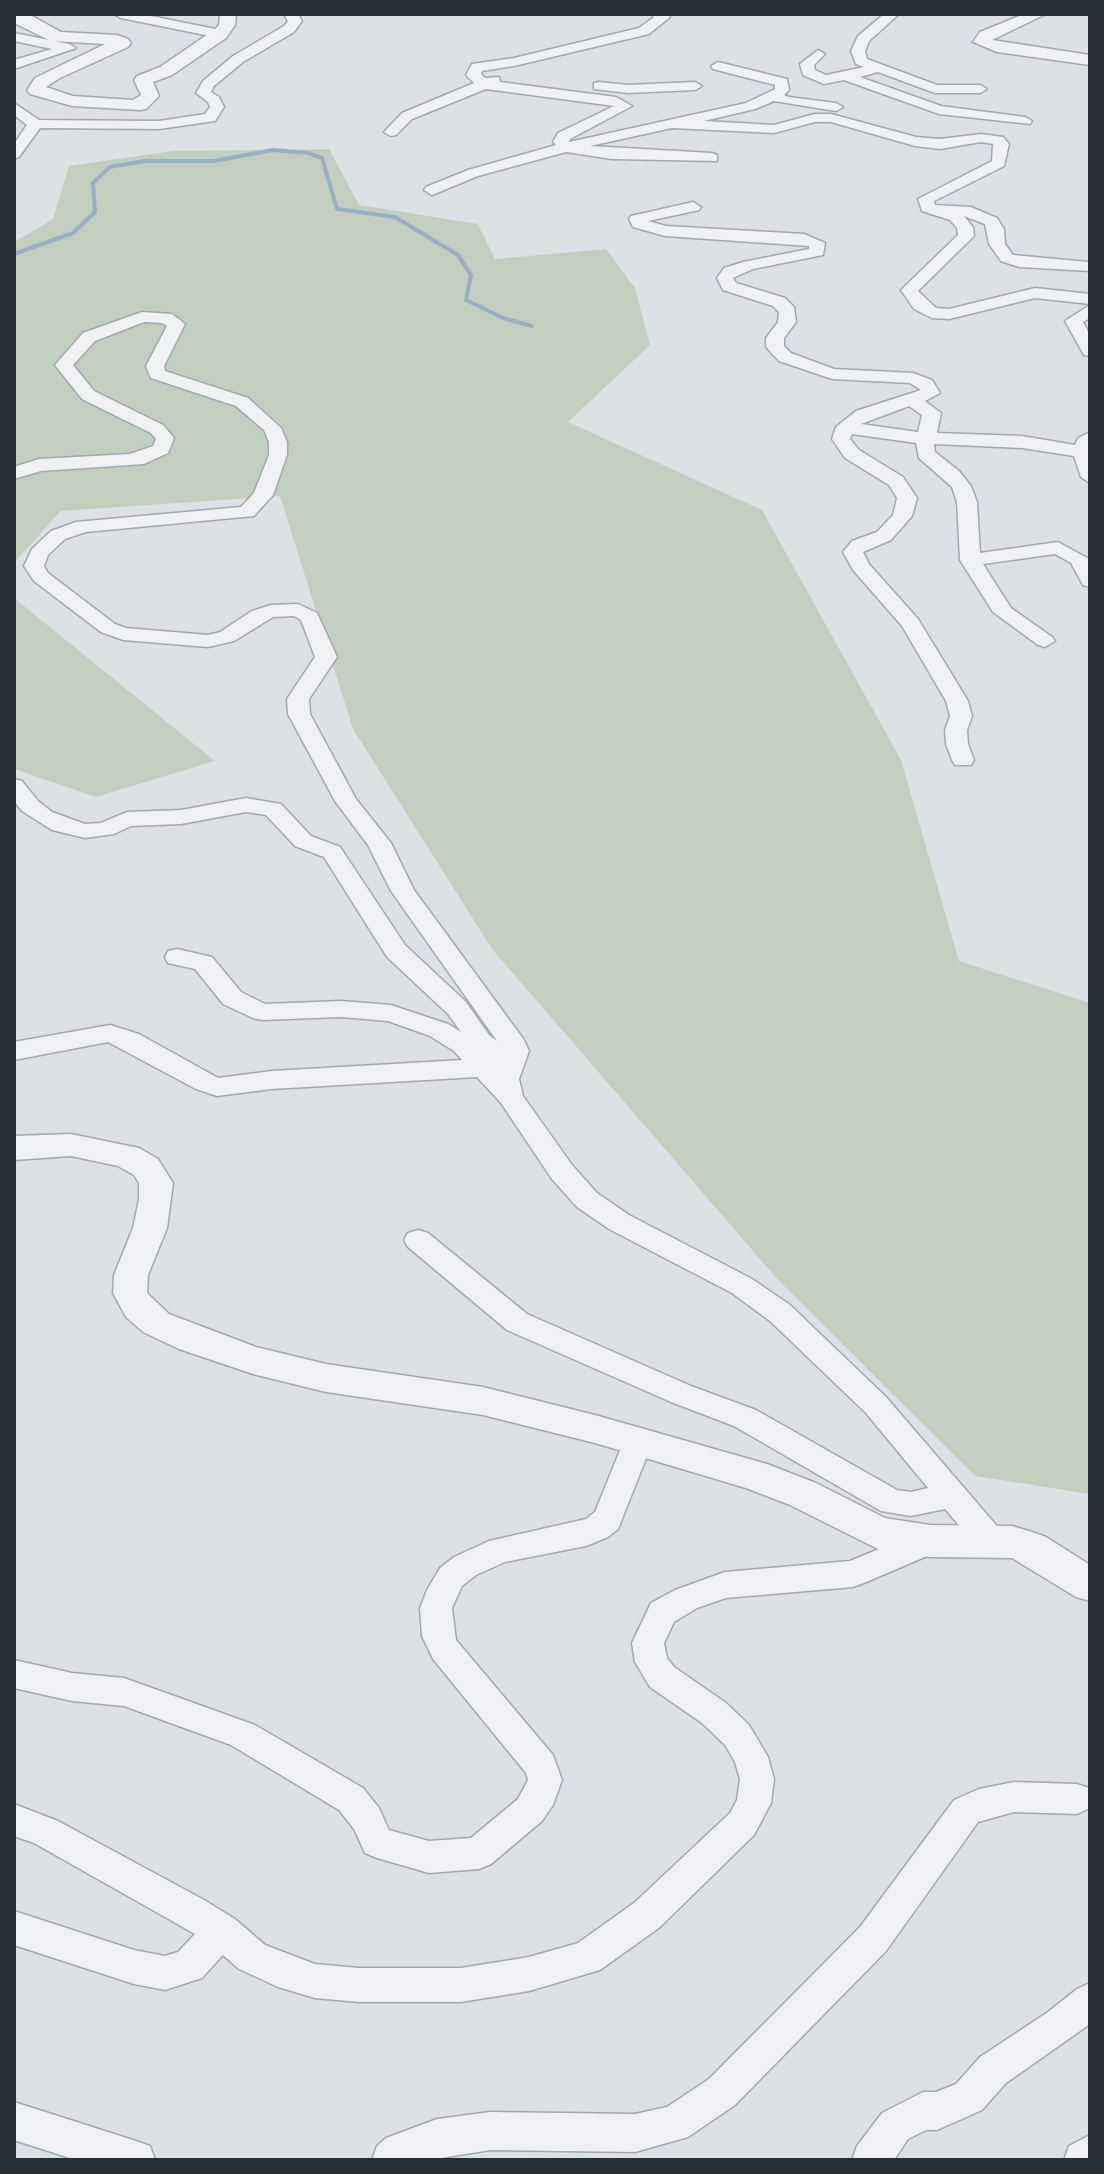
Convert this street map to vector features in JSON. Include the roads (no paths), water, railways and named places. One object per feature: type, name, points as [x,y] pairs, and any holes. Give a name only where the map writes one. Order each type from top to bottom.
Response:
[{"type":"street","points":[[121,14],[220,34]]},
{"type":"street","points":[[14,18],[26,20],[57,37],[122,43],[41,82],[36,90],[72,101],[140,105],[150,96],[150,90],[143,80],[166,71],[220,34],[227,25],[228,14]]},
{"type":"street","points":[[14,107],[36,124],[159,125],[210,118],[217,107],[214,100],[203,93],[208,84],[238,59],[289,29],[295,21],[291,14]]},
{"type":"street","points":[[658,14],[663,17],[644,31],[514,62],[477,67],[473,75],[483,84],[558,92],[616,101],[625,106],[563,136],[561,142],[565,147],[595,153],[712,158]]},
{"type":"street","points":[[892,14],[860,45],[861,61],[875,69],[935,89],[980,89]]},
{"type":"street","points":[[1038,14],[986,36],[981,39],[982,42],[997,47],[1090,60]]},
{"type":"street","points":[[14,37],[69,48],[14,65]]},
{"type":"street","points":[[818,54],[807,64],[808,72],[824,80],[875,69]]},
{"type":"street","points":[[14,77],[73,66]]},
{"type":"street","points":[[432,190],[488,168],[565,147],[750,106],[782,90],[782,82],[718,66]]},
{"type":"street","points":[[391,132],[407,116],[509,75],[628,89],[695,86]]},
{"type":"street","points":[[845,76],[939,110],[1025,121]]},
{"type":"street","points":[[774,96],[871,114],[915,141]]},
{"type":"street","points":[[666,123],[774,129],[815,118],[831,118],[915,141],[940,144],[990,138],[1001,144],[999,163],[926,199],[928,208],[982,215],[996,229],[1000,252],[1019,262],[1088,267]]},
{"type":"street","points":[[14,154],[36,124]]},
{"type":"street","points":[[693,207],[637,219],[639,224],[665,231],[804,239],[817,243],[817,252],[749,265],[730,272],[725,278],[729,286],[779,302],[788,311],[787,322],[775,338],[775,347],[785,357],[832,374],[904,377],[926,384],[931,393],[862,415],[845,427],[841,439],[852,454],[896,481],[907,498],[902,516],[884,536],[859,545],[853,552],[860,566],[911,623],[957,701],[961,716],[956,730],[957,744],[963,760]]},
{"type":"street","points":[[941,210],[956,217],[965,227],[966,236],[909,290],[920,305],[932,313],[949,314],[1035,293],[1090,299]]},
{"type":"street","points":[[1090,310],[1074,321],[1090,351]]},
{"type":"street","points":[[14,473],[39,465],[144,458],[161,449],[165,438],[157,429],[88,395],[64,365],[89,337],[142,317],[166,318],[176,324],[155,366],[157,374],[242,402],[272,428],[278,442],[278,455],[263,495],[247,512],[83,526],[58,535],[39,553],[34,566],[41,577],[108,628],[123,634],[208,641],[227,637],[271,611],[298,610],[310,617],[326,657],[298,699],[299,714],[346,801],[379,843],[403,891],[511,1040],[516,1051],[506,1079],[510,1097]]},
{"type":"street","points":[[913,401],[932,413],[926,454],[952,475],[961,486],[967,502],[970,560],[1003,612],[1045,641]]},
{"type":"street","points":[[845,427],[926,439],[950,437],[1087,445],[1083,462],[1090,477]]},
{"type":"street","points":[[970,560],[1058,548],[1079,559],[1090,581]]},
{"type":"street","points":[[14,786],[30,806],[44,817],[60,825],[85,831],[106,829],[127,819],[181,817],[246,805],[273,809],[303,841],[332,852],[396,951],[457,1008],[480,1041],[512,1065]]},
{"type":"street","points":[[177,957],[203,963],[213,971],[223,989],[251,1009],[274,1013],[349,1009],[391,1013],[422,1023],[452,1038],[510,1097],[562,1172],[587,1200],[619,1222],[702,1263],[772,1306],[876,1405],[991,1541]]},
{"type":"street","points":[[14,1051],[110,1033],[130,1040],[217,1087],[272,1080],[484,1068]]},
{"type":"street","points":[[14,1067],[110,1033]]},
{"type":"street","points":[[14,1148],[71,1145],[127,1156],[146,1167],[156,1183],[156,1199],[150,1228],[131,1275],[130,1293],[138,1308],[156,1323],[253,1360],[311,1375],[483,1401],[638,1441],[754,1475],[803,1494],[878,1533],[930,1541],[991,1541],[1032,1548],[1090,1585]]},
{"type":"street","points":[[418,1240],[517,1322],[681,1394],[745,1418],[892,1502],[911,1504],[952,1495]]},
{"type":"street","points":[[14,1674],[72,1687],[124,1692],[243,1735],[351,1799],[367,1819],[377,1842],[429,1857],[479,1853],[530,1810],[541,1794],[545,1780],[541,1766],[444,1649],[438,1636],[436,1608],[451,1577],[465,1566],[500,1550],[586,1533],[607,1520],[638,1441]]},
{"type":"street","points":[[14,1820],[46,1832],[222,1931],[252,1957],[278,1970],[315,1981],[461,1985],[529,1974],[587,1958],[647,1915],[742,1824],[754,1803],[757,1779],[751,1757],[737,1735],[714,1713],[662,1677],[651,1662],[648,1643],[662,1613],[686,1599],[725,1585],[853,1574],[930,1541]]},
{"type":"street","points":[[391,2160],[400,2152],[437,2138],[490,2131],[635,2133],[675,2124],[722,2092],[873,1939],[966,1811],[979,1804],[1014,1797],[1077,1799]]},
{"type":"street","points":[[14,1928],[134,1967],[165,1973],[189,1966],[222,1931]]},
{"type":"street","points":[[871,2160],[895,2126],[923,2111],[937,2111],[969,2097],[993,2070],[1050,2033],[1090,2001]]},
{"type":"street","points":[[14,2121],[136,2160]]},
{"type":"street","points":[[1083,2160],[1090,2154]]},
{"type":"waterway","points":[[14,254],[73,233],[95,212],[93,183],[110,167],[144,161],[214,161],[273,150],[308,153],[322,158],[337,209],[395,217],[458,255],[471,275],[466,300],[503,318],[532,326]]}]
